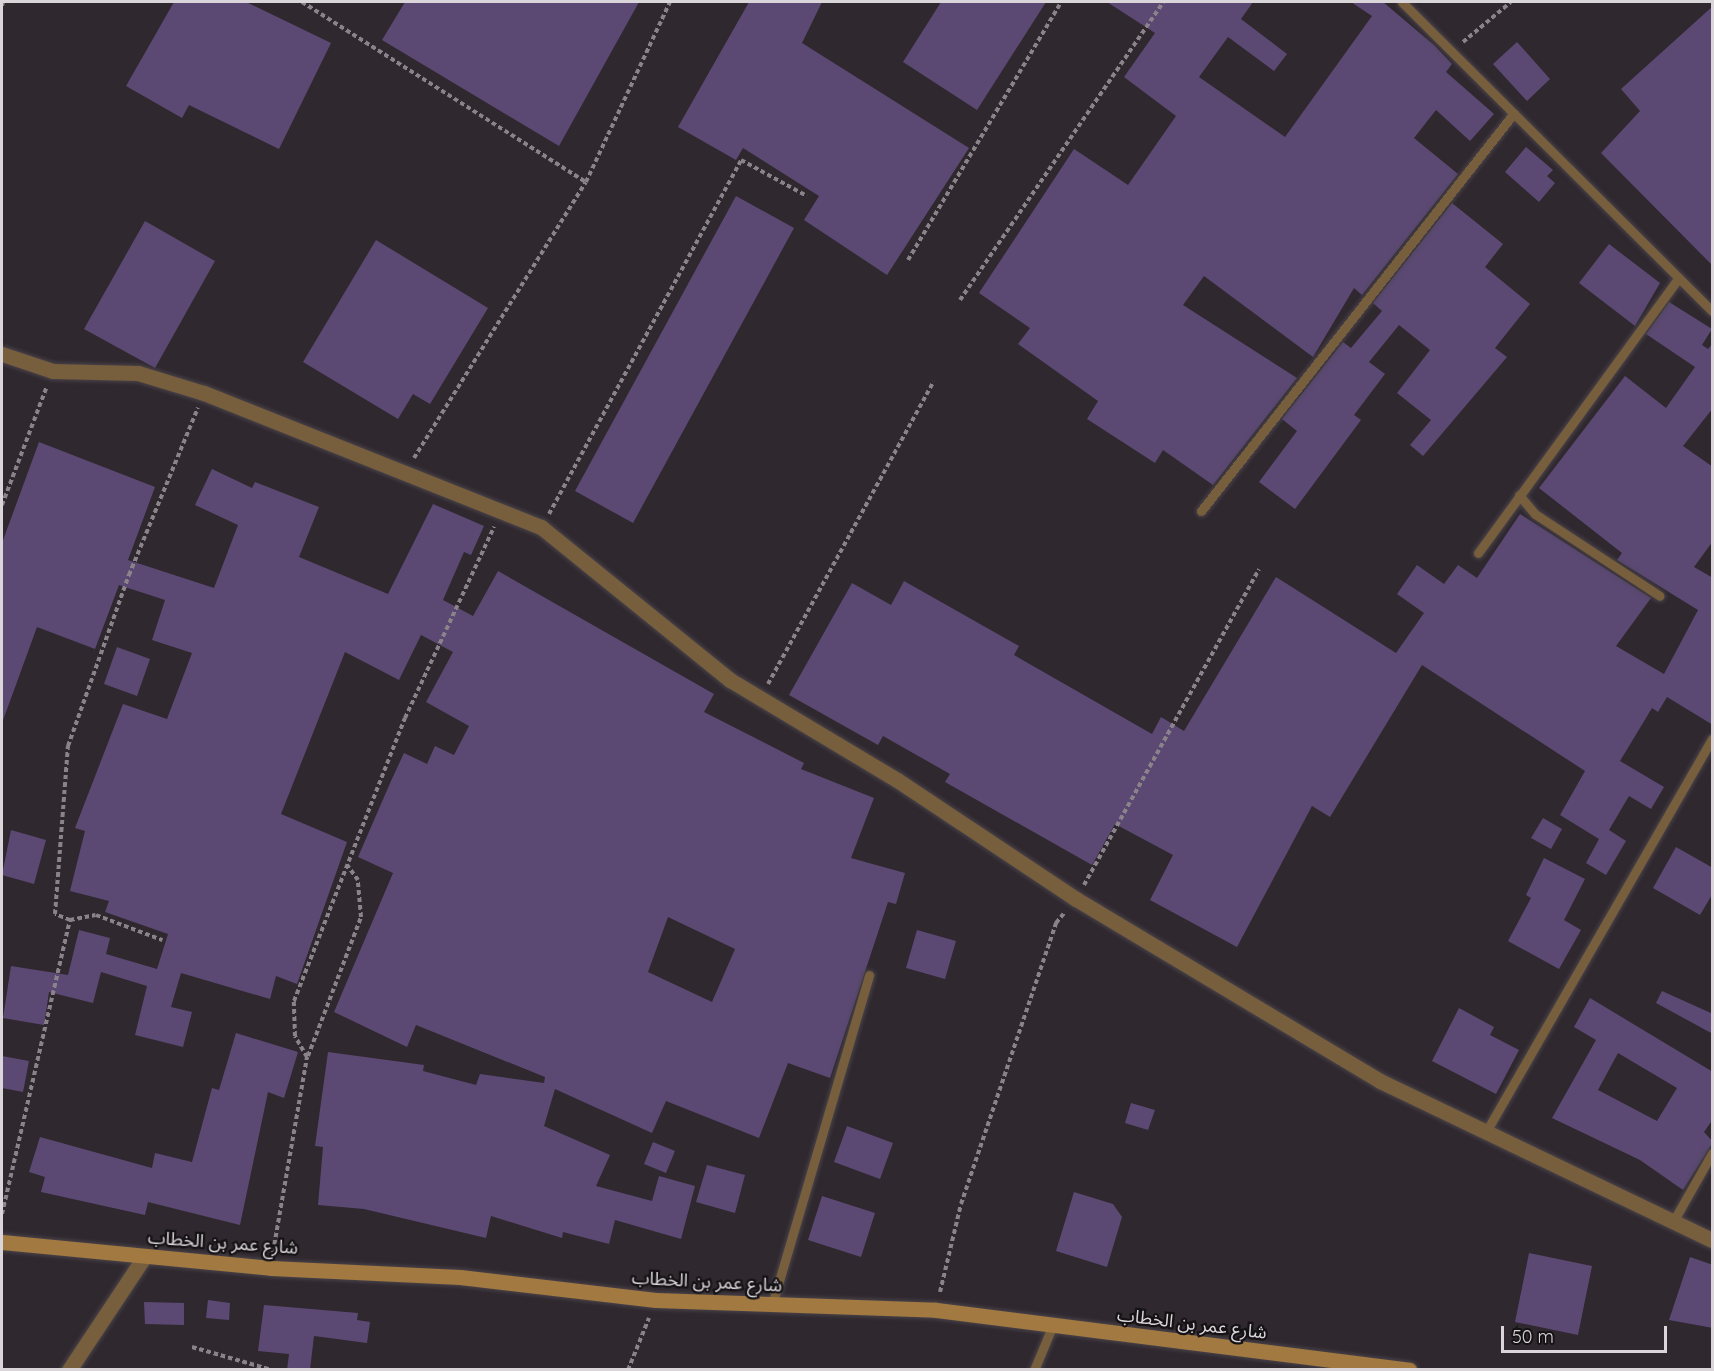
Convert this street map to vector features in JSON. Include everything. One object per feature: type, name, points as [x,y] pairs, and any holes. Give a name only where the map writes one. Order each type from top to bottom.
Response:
[{"type":"main road","name":"شارع عمر بن الخطاب","points":[[2,1242],[271,1268],[460,1277],[656,1300],[936,1311],[1409,1370]]},
{"type":"street","points":[[2,354],[52,371],[138,373],[204,393],[406,471],[500,514],[541,527],[730,680],[762,695],[1076,899],[1380,1081],[1487,1130],[1713,1240]]},
{"type":"street","points":[[69,1370],[144,1257]]},
{"type":"lane","points":[[1402,2],[1454,50],[1677,279],[1713,311]]},
{"type":"lane","points":[[1200,511],[1514,113]]},
{"type":"lane","points":[[1478,553],[1677,279]]},
{"type":"lane","points":[[1519,495],[1535,514],[1660,596]]},
{"type":"lane","points":[[1487,1130],[1713,739]]},
{"type":"lane","points":[[772,1305],[869,975]]},
{"type":"lane","points":[[1674,1220],[1713,1153]]},
{"type":"lane","points":[[1034,1370],[1052,1327]]},
{"type":"path","points":[[2,6],[3,2]]},
{"type":"path","points":[[302,2],[586,182]]},
{"type":"path","points":[[406,471],[586,182],[670,2]]},
{"type":"path","points":[[908,260],[1061,2]]},
{"type":"path","points":[[960,300],[1163,2]]},
{"type":"path","points":[[1454,50],[1511,2]]},
{"type":"path","points":[[541,527],[741,160],[807,196]]},
{"type":"path","points":[[2,505],[52,371]]},
{"type":"path","points":[[762,695],[934,381]]},
{"type":"path","points":[[162,940],[96,915],[70,920],[55,914],[68,746],[129,574],[204,393]]},
{"type":"path","points":[[308,1057],[295,1036],[294,1001],[405,718],[500,514]]},
{"type":"path","points":[[936,1311],[961,1204],[1056,923],[1076,899],[1259,569]]},
{"type":"path","points":[[271,1268],[308,1057],[361,917],[358,880],[346,864]]},
{"type":"path","points":[[2,1214],[70,920]]},
{"type":"path","points":[[628,1370],[656,1300]]},
{"type":"path","points":[[192,1347],[272,1370]]},
{"type":"building","points":[[174,2],[246,2],[331,43],[279,149],[189,105],[182,118],[126,86]]},
{"type":"building","points":[[405,2],[639,2],[559,146],[382,40]]},
{"type":"building","points":[[749,2],[822,2],[802,43],[969,148],[887,275],[804,220],[819,196],[743,148],[736,160],[678,127]]},
{"type":"building","points":[[941,2],[1046,2],[977,110],[903,62]]},
{"type":"building","points":[[1107,2],[1253,2],[1241,19],[1287,54],[1274,71],[1228,37],[1199,77],[1285,137],[1372,16],[1351,2],[1383,2],[1434,45],[1452,64],[1446,72],[1494,114],[1470,141],[1436,110],[1414,138],[1458,174],[1362,295],[1354,288],[1313,357],[1204,276],[1183,305],[1297,378],[1213,485],[1163,450],[1155,463],[1087,419],[1098,401],[1018,344],[1030,328],[979,293],[1074,149],[1128,185],[1176,116],[1124,77],[1155,33]]},
{"type":"building","points":[[1713,6],[1713,266],[1601,153],[1640,111],[1621,89]]},
{"type":"building","points":[[1517,42],[1550,79],[1527,101],[1493,64]]},
{"type":"building","points":[[1526,147],[1553,170],[1547,176],[1555,183],[1539,202],[1505,172]]},
{"type":"building","points":[[736,196],[794,228],[633,523],[575,491]]},
{"type":"building","points":[[1452,203],[1503,244],[1485,267],[1530,304],[1495,348],[1507,357],[1423,456],[1410,445],[1431,420],[1397,393],[1430,350],[1399,325],[1369,362],[1385,374],[1354,415],[1361,420],[1295,509],[1259,482],[1297,431],[1282,419],[1343,342],[1351,348],[1382,311],[1373,303]]},
{"type":"building","points":[[145,221],[215,261],[155,368],[84,329]]},
{"type":"building","points":[[376,240],[488,308],[430,404],[413,394],[398,419],[303,362]]},
{"type":"building","points":[[1609,244],[1660,283],[1635,326],[1579,283]]},
{"type":"building","points":[[1669,302],[1712,329],[1702,345],[1708,349],[1713,343],[1713,408],[1683,446],[1713,467],[1713,541],[1694,567],[1713,578],[1713,725],[1667,697],[1658,712],[1652,708],[1620,761],[1664,787],[1651,809],[1629,796],[1609,830],[1626,841],[1606,875],[1586,863],[1599,839],[1560,815],[1585,771],[1422,665],[1330,817],[1312,806],[1237,947],[1150,900],[1173,855],[1115,824],[1092,865],[945,782],[950,774],[883,736],[878,745],[789,695],[852,583],[891,605],[904,581],[1019,646],[1014,655],[1152,734],[1161,717],[1184,731],[1276,577],[1396,653],[1424,613],[1397,594],[1417,565],[1444,584],[1458,565],[1477,578],[1520,514],[1651,598],[1616,646],[1664,674],[1698,610],[1617,560],[1622,553],[1539,488],[1625,376],[1666,408],[1695,367],[1646,334]]},
{"type":"building","points":[[39,442],[155,487],[128,560],[214,588],[238,525],[195,505],[212,469],[252,488],[255,482],[319,507],[299,557],[388,594],[433,504],[484,526],[471,555],[464,552],[443,600],[473,616],[498,571],[714,694],[704,712],[804,763],[801,769],[874,798],[851,858],[905,873],[896,904],[888,902],[830,1078],[788,1063],[759,1138],[666,1101],[652,1133],[555,1089],[544,1126],[610,1155],[596,1186],[652,1201],[659,1176],[695,1186],[681,1239],[615,1220],[609,1244],[563,1232],[562,1238],[491,1216],[486,1238],[364,1209],[318,1205],[323,1147],[315,1146],[328,1052],[424,1065],[423,1071],[476,1085],[480,1074],[544,1083],[545,1077],[416,1025],[407,1047],[334,1012],[393,873],[358,857],[404,753],[427,764],[435,746],[454,755],[469,726],[426,702],[453,652],[421,635],[399,680],[345,652],[281,814],[347,842],[297,984],[276,976],[270,999],[181,973],[171,1007],[192,1012],[183,1047],[135,1035],[147,986],[101,972],[93,1003],[49,992],[44,1025],[3,1018],[11,966],[68,975],[79,930],[110,938],[106,954],[157,969],[168,934],[105,912],[109,901],[70,891],[85,831],[75,828],[123,704],[167,719],[192,653],[152,640],[165,600],[119,585],[95,649],[37,627],[2,723],[2,543]],"holes":[[[668,917],[735,949],[712,1002],[648,972]]]},
{"type":"building","points":[[117,647],[150,659],[137,696],[104,684]]},
{"type":"building","points":[[1543,818],[1562,829],[1551,849],[1531,838]]},
{"type":"building","points":[[11,830],[46,840],[34,884],[2,875]]},
{"type":"building","points":[[1676,847],[1713,868],[1713,893],[1700,915],[1653,888]]},
{"type":"building","points":[[1544,858],[1585,879],[1564,920],[1581,930],[1559,969],[1508,941],[1531,898],[1526,895]]},
{"type":"building","points":[[917,930],[956,941],[945,979],[906,968]]},
{"type":"building","points":[[1662,991],[1713,1014],[1713,1034],[1656,1003]]},
{"type":"building","points":[[1590,998],[1713,1072],[1713,1119],[1704,1132],[1713,1142],[1683,1190],[1640,1160],[1552,1118],[1596,1040],[1574,1027]],"holes":[[[1618,1053],[1677,1088],[1657,1121],[1598,1090]]]},
{"type":"building","points":[[1459,1008],[1494,1027],[1490,1035],[1519,1050],[1496,1094],[1432,1061]]},
{"type":"building","points":[[236,1033],[298,1052],[284,1098],[268,1092],[240,1225],[148,1202],[145,1215],[41,1192],[45,1177],[29,1172],[40,1137],[152,1168],[155,1153],[192,1162],[212,1088],[219,1090]]},
{"type":"building","points":[[2,1056],[29,1061],[23,1092],[2,1088]]},
{"type":"building","points":[[1131,1103],[1155,1110],[1148,1130],[1125,1123]]},
{"type":"building","points":[[847,1126],[893,1143],[880,1179],[834,1162]]},
{"type":"building","points":[[653,1142],[675,1151],[666,1173],[644,1164]]},
{"type":"building","points":[[707,1165],[745,1175],[735,1213],[696,1202]]},
{"type":"building","points":[[1074,1192],[1113,1204],[1122,1217],[1107,1267],[1056,1251]]},
{"type":"building","points":[[822,1196],[875,1213],[861,1257],[808,1240]]},
{"type":"building","points":[[1529,1253],[1592,1266],[1578,1335],[1515,1322]]},
{"type":"building","points":[[1690,1257],[1713,1265],[1713,1328],[1669,1320]]},
{"type":"building","points":[[208,1300],[230,1303],[229,1320],[206,1318]]},
{"type":"building","points":[[144,1302],[184,1303],[184,1325],[145,1324]]},
{"type":"building","points":[[264,1305],[358,1313],[357,1320],[370,1322],[367,1343],[314,1336],[310,1370],[287,1370],[289,1354],[258,1351]]}]
